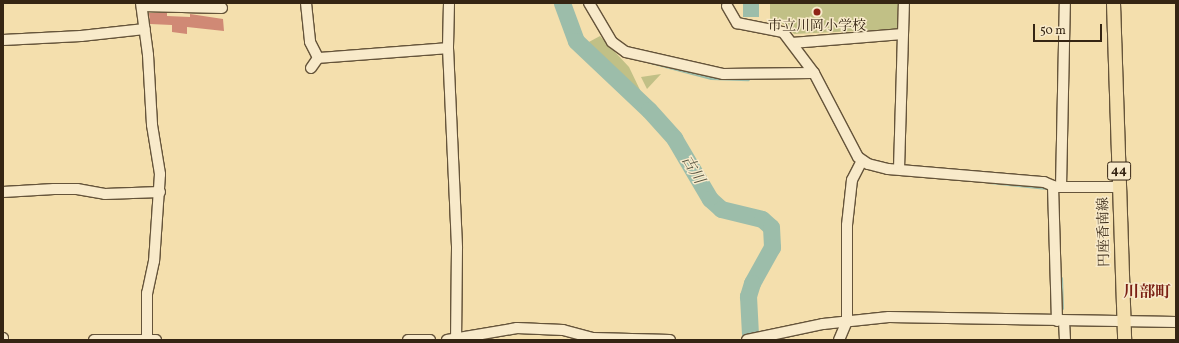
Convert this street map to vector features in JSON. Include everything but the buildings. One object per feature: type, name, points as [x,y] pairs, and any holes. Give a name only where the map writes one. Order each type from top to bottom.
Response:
[{"type":"main road","name":"円座香南線","points":[[1114,3],[1124,340]]},
{"type":"street","points":[[306,3],[310,42],[318,58]]},
{"type":"street","points":[[450,3],[448,48],[457,248],[453,340],[517,328],[563,330],[593,338],[670,340]]},
{"type":"street","points":[[590,3],[612,42],[626,52],[723,74],[814,73]]},
{"type":"street","points":[[899,169],[904,3]]},
{"type":"street","points":[[1065,3],[1057,186],[1061,321],[1065,340]]},
{"type":"street","points":[[146,340],[147,293],[154,261],[160,192],[145,29],[141,5],[202,5],[222,8]]},
{"type":"street","points":[[727,6],[737,23],[778,30],[792,43],[814,73],[858,157],[876,167],[1044,182],[1057,186],[1120,187]]},
{"type":"street","points":[[3,40],[81,36],[145,29]]},
{"type":"street","points":[[792,43],[902,34]]},
{"type":"street","points":[[318,58],[448,48]]},
{"type":"street","points":[[311,68],[318,58]]},
{"type":"street","points":[[839,340],[847,321],[847,225],[852,180],[862,160]]},
{"type":"street","points":[[3,192],[77,189],[105,194],[160,192]]},
{"type":"street","points":[[747,340],[847,321],[889,317],[1123,323],[1176,322]]},
{"type":"street","points":[[94,340],[156,340]]},
{"type":"street","points":[[408,340],[430,340]]},
{"type":"shaded area","points":[[743,3],[759,3],[759,17],[743,17]]},
{"type":"shaded area","name":"市立川岡小学校","points":[[770,3],[898,3],[897,29],[794,34],[786,25],[770,21]]},
{"type":"shaded area","points":[[600,36],[629,67],[641,92],[637,94],[584,46],[582,40],[587,43]]},
{"type":"shaded area","points":[[661,74],[647,89],[641,77]]},
{"type":"waterway","name":"古川","points":[[562,3],[576,41],[649,110],[674,138],[710,199],[721,209],[762,219],[771,227],[772,247],[752,283],[748,296],[750,333]]},
{"type":"waterway","points":[[650,62],[711,78],[748,79]]},
{"type":"waterway","points":[[989,182],[1047,188]]},
{"type":"waterway","points":[[1061,278],[1062,308]]},
{"type":"place","name":"市立川岡小学校","points":[[817,12]]},
{"type":"district","name":"川部町","points":[[1147,293]]}]
